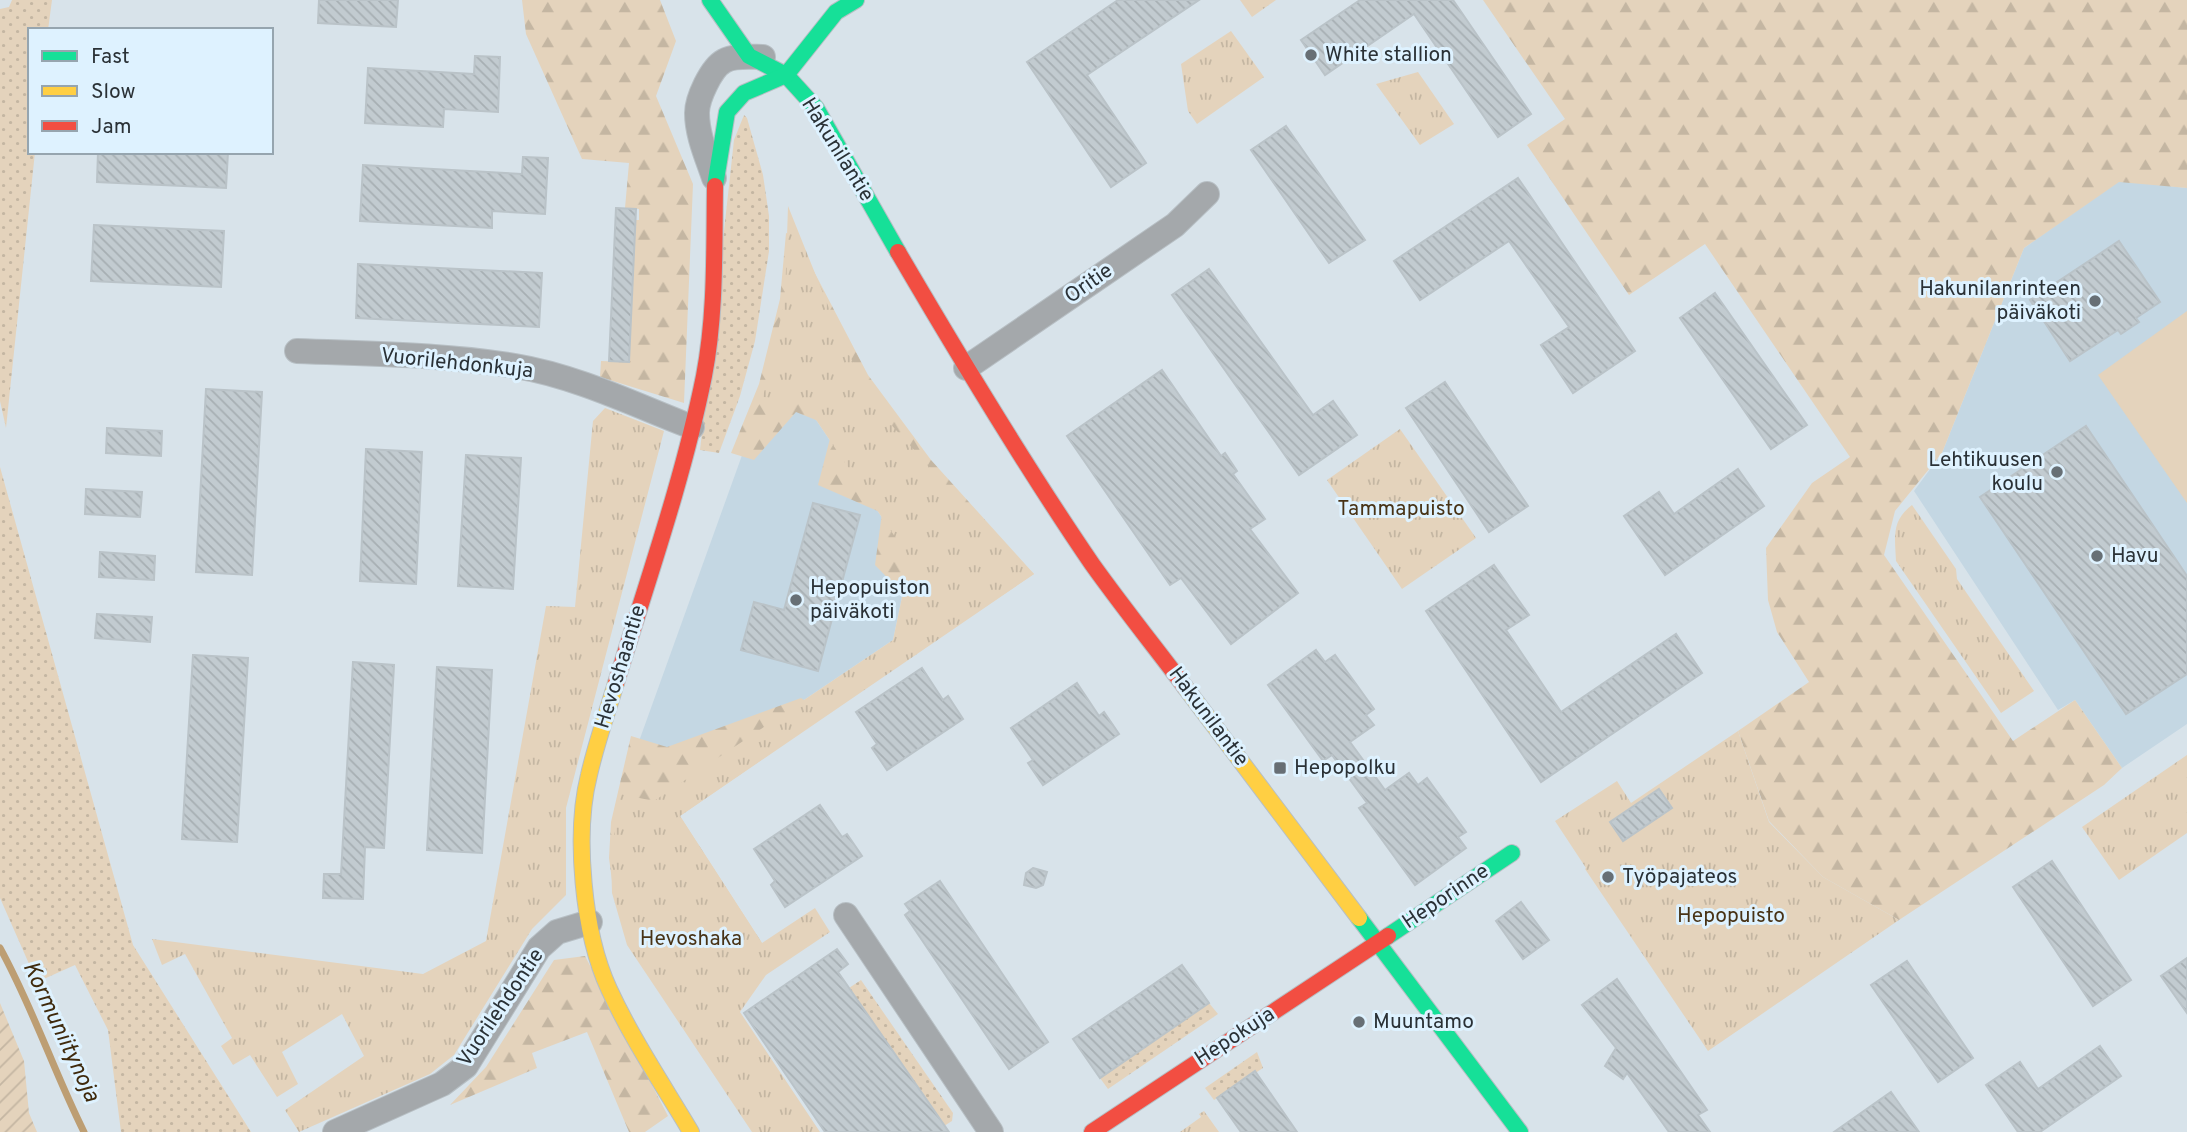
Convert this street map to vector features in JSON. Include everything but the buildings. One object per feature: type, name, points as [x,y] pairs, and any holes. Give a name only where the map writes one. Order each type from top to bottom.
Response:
[{"type":"street","points":[[710,0],[749,56]]},
{"type":"street","points":[[730,0],[744,24]]},
{"type":"street","points":[[794,64],[836,12],[856,0]]},
{"type":"street","name":"Hevoshaantie","points":[[715,183],[701,140],[697,114],[699,98],[712,75],[724,61],[749,56],[794,64]]},
{"type":"street","name":"Hevoshaantie","points":[[691,1132],[637,1042],[608,986],[595,949],[583,883],[582,847],[588,777],[662,533],[704,375],[712,316],[715,183],[727,112],[744,93],[794,64]]},
{"type":"street","name":"Hakunilantie","points":[[794,64],[816,108],[918,287],[1042,491],[1094,566],[1520,1132]]},
{"type":"street","name":"Hakunilantie","points":[[820,89],[827,98],[918,287]]},
{"type":"street","name":"Oritie","points":[[966,368],[1175,225],[1207,194]]},
{"type":"street","name":"Vuorilehdonkuja","points":[[297,351],[425,356],[517,366],[588,387],[692,427]]},
{"type":"street","name":"Heporinne","points":[[1379,942],[1512,853]]},
{"type":"street","points":[[846,915],[991,1132]]},
{"type":"street","name":"Vuorilehdontie","points":[[335,1132],[442,1084],[466,1066],[539,948],[557,932],[590,922]]},
{"type":"street","name":"Hepokuja","points":[[1092,1132],[1379,942]]},
{"type":"shaded area","name":"Lehtikuusen koulu","points":[[2119,181],[2187,188],[2187,724],[2122,768],[2075,700],[2058,710],[1914,491],[1942,453],[2024,248]]},
{"type":"shaded area","name":"Hepopuiston päiväkoti","points":[[763,397],[806,405],[910,559],[893,640],[654,801],[620,794]]},
{"type":"green space","points":[[12,0],[52,0],[48,28],[28,28],[28,154],[35,154],[6,428],[0,401],[0,9],[9,7]]},
{"type":"green space","points":[[522,0],[660,0],[676,41],[656,96],[693,184],[684,403],[600,377],[601,361],[629,362],[635,220],[639,220],[639,209],[625,208],[629,163],[582,159],[526,34]]},
{"type":"green space","points":[[1240,0],[1276,0],[1252,17]]},
{"type":"green space","points":[[1483,0],[2187,0],[2187,188],[2119,182],[2024,248],[1942,453],[1895,511],[1884,555],[2013,741],[2075,700],[2122,768],[2104,785],[1899,920],[1823,877],[1769,821],[1738,731],[1809,682],[1777,632],[1768,600],[1766,548],[1812,483],[1850,457],[1705,244],[1629,295],[1527,145],[1565,119]]},
{"type":"green space","points":[[1231,31],[1264,77],[1197,124],[1188,111],[1181,64]]},
{"type":"green space","points":[[1418,72],[1454,124],[1420,145],[1376,84]]},
{"type":"green space","points":[[744,115],[763,175],[769,216],[769,251],[755,341],[740,396],[719,453],[700,450],[734,140]]},
{"type":"green space","name":"Hevoshaka","points":[[788,206],[845,348],[886,419],[974,516],[1034,574],[680,816],[762,943],[815,908],[830,932],[766,975],[740,1012],[820,1132],[752,1132],[627,945],[612,893],[611,857],[620,794],[654,801],[893,640],[910,559],[806,405],[763,397],[785,300]]},
{"type":"green space","points":[[786,233],[796,237],[868,375],[931,460],[1034,574],[943,635],[875,565],[882,513],[818,485],[833,427],[796,412],[754,460],[731,453],[759,384],[780,299]]},
{"type":"green space","points":[[2187,311],[2187,503],[2098,375]]},
{"type":"green space","points":[[605,408],[664,431],[566,808],[566,895],[532,929],[454,1055],[430,1074],[299,1132],[285,1110],[364,1056],[342,1014],[282,1052],[298,1084],[277,1097],[250,1055],[233,1065],[221,1046],[232,1038],[185,954],[162,965],[152,939],[423,974],[486,941],[546,606],[575,607],[593,421]]},
{"type":"green space","name":"Tammapuisto","points":[[1400,429],[1476,538],[1402,589],[1327,480]]},
{"type":"green space","points":[[0,467],[133,945],[251,1132],[121,1132],[108,1030],[75,965],[37,982],[0,898]]},
{"type":"green space","points":[[1912,505],[1956,569],[1957,579],[2034,691],[2001,713],[1896,561],[1897,523]]},
{"type":"green space","points":[[801,698],[826,715],[680,816],[762,943],[614,896],[609,858],[611,822],[631,736],[667,747]]},
{"type":"green space","name":"Hepopuisto","points":[[1738,731],[1769,822],[1823,877],[1899,920],[1708,1051],[1555,821],[1617,781],[1631,803]]},
{"type":"green space","points":[[2187,755],[2187,833],[2119,880],[2082,827]]},
{"type":"green space","points":[[585,956],[668,1116],[645,1132],[629,1132],[587,1032],[532,1053],[537,1068],[450,1105],[486,1067],[554,960]]},
{"type":"green space","points":[[861,980],[953,1113],[952,1121],[944,1126],[849,988]]},
{"type":"green space","points":[[0,1003],[24,1061],[29,1113],[37,1132],[0,1132]]},
{"type":"green space","points":[[1209,1003],[1218,1014],[1108,1089],[1100,1078]]},
{"type":"green space","points":[[1257,1052],[1263,1068],[1214,1100],[1205,1088]]},
{"type":"green space","points":[[1204,1111],[1219,1132],[1180,1132],[1201,1117],[1199,1114]]},
{"type":"waterway","name":"Kormuniitynoja","points":[[0,948],[84,1132]]},
{"type":"traffic: fast","points":[[710,0],[749,56],[786,75],[816,108],[898,252]]},
{"type":"traffic: fast","points":[[715,186],[727,112],[744,93],[786,75],[836,12],[856,0]]},
{"type":"traffic: fast","points":[[1388,936],[1512,853]]},
{"type":"traffic: fast","points":[[1359,918],[1520,1132]]},
{"type":"traffic: slow","points":[[616,683],[584,799],[582,854],[587,912],[600,966],[609,989],[638,1044],[691,1132]]},
{"type":"traffic: slow","points":[[1185,687],[1359,918]]},
{"type":"traffic: jam","points":[[616,683],[675,492],[704,376],[712,305],[715,186]]},
{"type":"traffic: jam","points":[[898,252],[992,410],[1066,526],[1103,580],[1185,687]]},
{"type":"traffic: jam","points":[[1092,1132],[1388,936]]},
{"type":"place","name":"White stallion","points":[[1311,55]]},
{"type":"place","name":"Hakunilanrinteen päiväkoti","points":[[2095,301]]},
{"type":"place","name":"Lehtikuusen koulu","points":[[2057,472]]},
{"type":"place","name":"Havu","points":[[2097,556]]},
{"type":"place","name":"Hepopuiston päiväkoti","points":[[796,600]]},
{"type":"place","name":"Hepopolku","points":[[1280,768]]},
{"type":"place","name":"Työpajateos","points":[[1608,877]]},
{"type":"place","name":"Muuntamo","points":[[1359,1022]]}]
